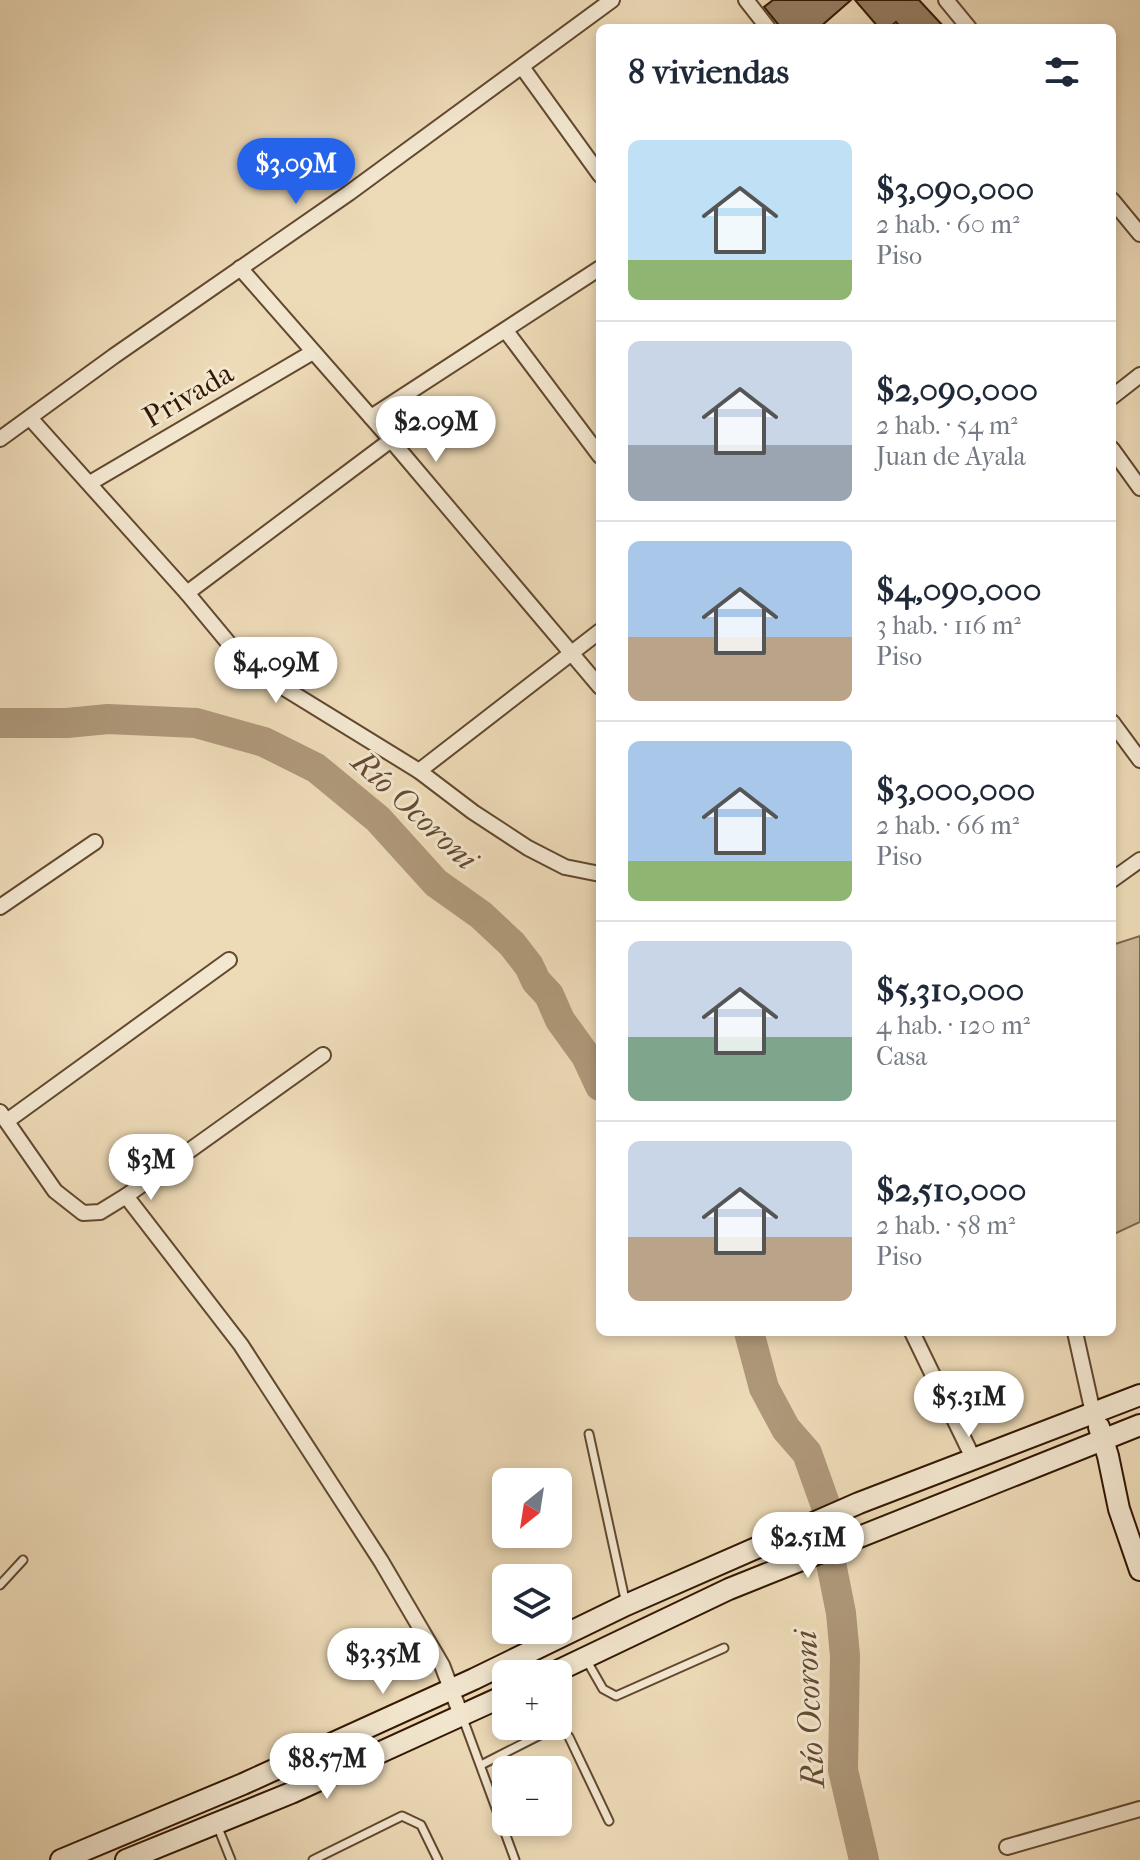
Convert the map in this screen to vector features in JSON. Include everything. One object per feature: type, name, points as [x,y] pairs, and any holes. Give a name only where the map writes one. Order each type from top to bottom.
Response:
[{"type":"main road","points":[[61,1860],[243,1784],[626,1605],[859,1503],[1140,1395]]},
{"type":"main road","points":[[1093,1413],[1104,1439],[1119,1509],[1140,1570]]},
{"type":"main road","points":[[572,1665],[729,1589],[1140,1425]]},
{"type":"main road","points":[[126,1860],[291,1793],[492,1701]]},
{"type":"street","points":[[0,439],[349,193],[612,0]]},
{"type":"street","points":[[746,0],[765,24]]},
{"type":"street","points":[[946,0],[966,24]]},
{"type":"street","points":[[522,67],[596,169]]},
{"type":"street","points":[[1116,205],[1140,234]]},
{"type":"street","points":[[240,268],[596,682]]},
{"type":"street","points":[[371,417],[596,271]]},
{"type":"street","points":[[506,331],[596,451]]},
{"type":"street","name":"Privada","points":[[90,483],[313,352]]},
{"type":"street","points":[[1116,394],[1140,375]]},
{"type":"street","points":[[30,418],[241,658],[419,771],[528,848],[565,867],[596,873]]},
{"type":"street","points":[[187,593],[391,440]]},
{"type":"street","points":[[1116,455],[1140,488]]},
{"type":"street","points":[[419,771],[596,634]]},
{"type":"street","points":[[1116,727],[1140,760]]},
{"type":"street","points":[[0,907],[95,842]]},
{"type":"street","points":[[1116,877],[1140,860]]},
{"type":"street","points":[[229,960],[4,1116],[55,1191],[83,1213],[100,1212],[323,1055]]},
{"type":"street","points":[[126,1196],[241,1345],[381,1561],[425,1634],[461,1715]]},
{"type":"street","points":[[914,1336],[974,1460]]},
{"type":"street","points":[[1076,1336],[1093,1413]]},
{"type":"street","points":[[1007,1847],[1140,1809]]},
{"type":"lane","points":[[589,1434],[626,1605]]},
{"type":"lane","points":[[0,1585],[23,1560]]},
{"type":"lane","points":[[586,1659],[603,1689],[616,1696],[724,1648]]},
{"type":"lane","points":[[461,1715],[515,1860]]},
{"type":"lane","points":[[481,1765],[548,1731],[563,1731],[569,1737],[609,1821]]},
{"type":"lane","points":[[313,1860],[402,1816],[421,1825],[438,1860]]},
{"type":"lane","points":[[215,1822],[231,1860]]},
{"type":"shaded area","points":[[1140,936],[1140,1222],[1116,1233],[1116,944]]},
{"type":"building","points":[[773,0],[851,0],[824,24],[778,24],[764,7]]},
{"type":"building","points":[[855,0],[919,0],[941,24],[896,22],[876,24]]},
{"type":"waterway","name":"Río Ocoroni","points":[[0,723],[67,723],[108,719],[196,723],[264,742],[316,768],[378,819],[436,883],[481,915],[512,944],[549,995],[560,1020],[586,1056],[596,1077]]},
{"type":"waterway","name":"Río Ocoroni","points":[[750,1336],[764,1388],[786,1429],[807,1453],[828,1512],[829,1553],[841,1613],[845,1656],[843,1770],[864,1860]]}]
